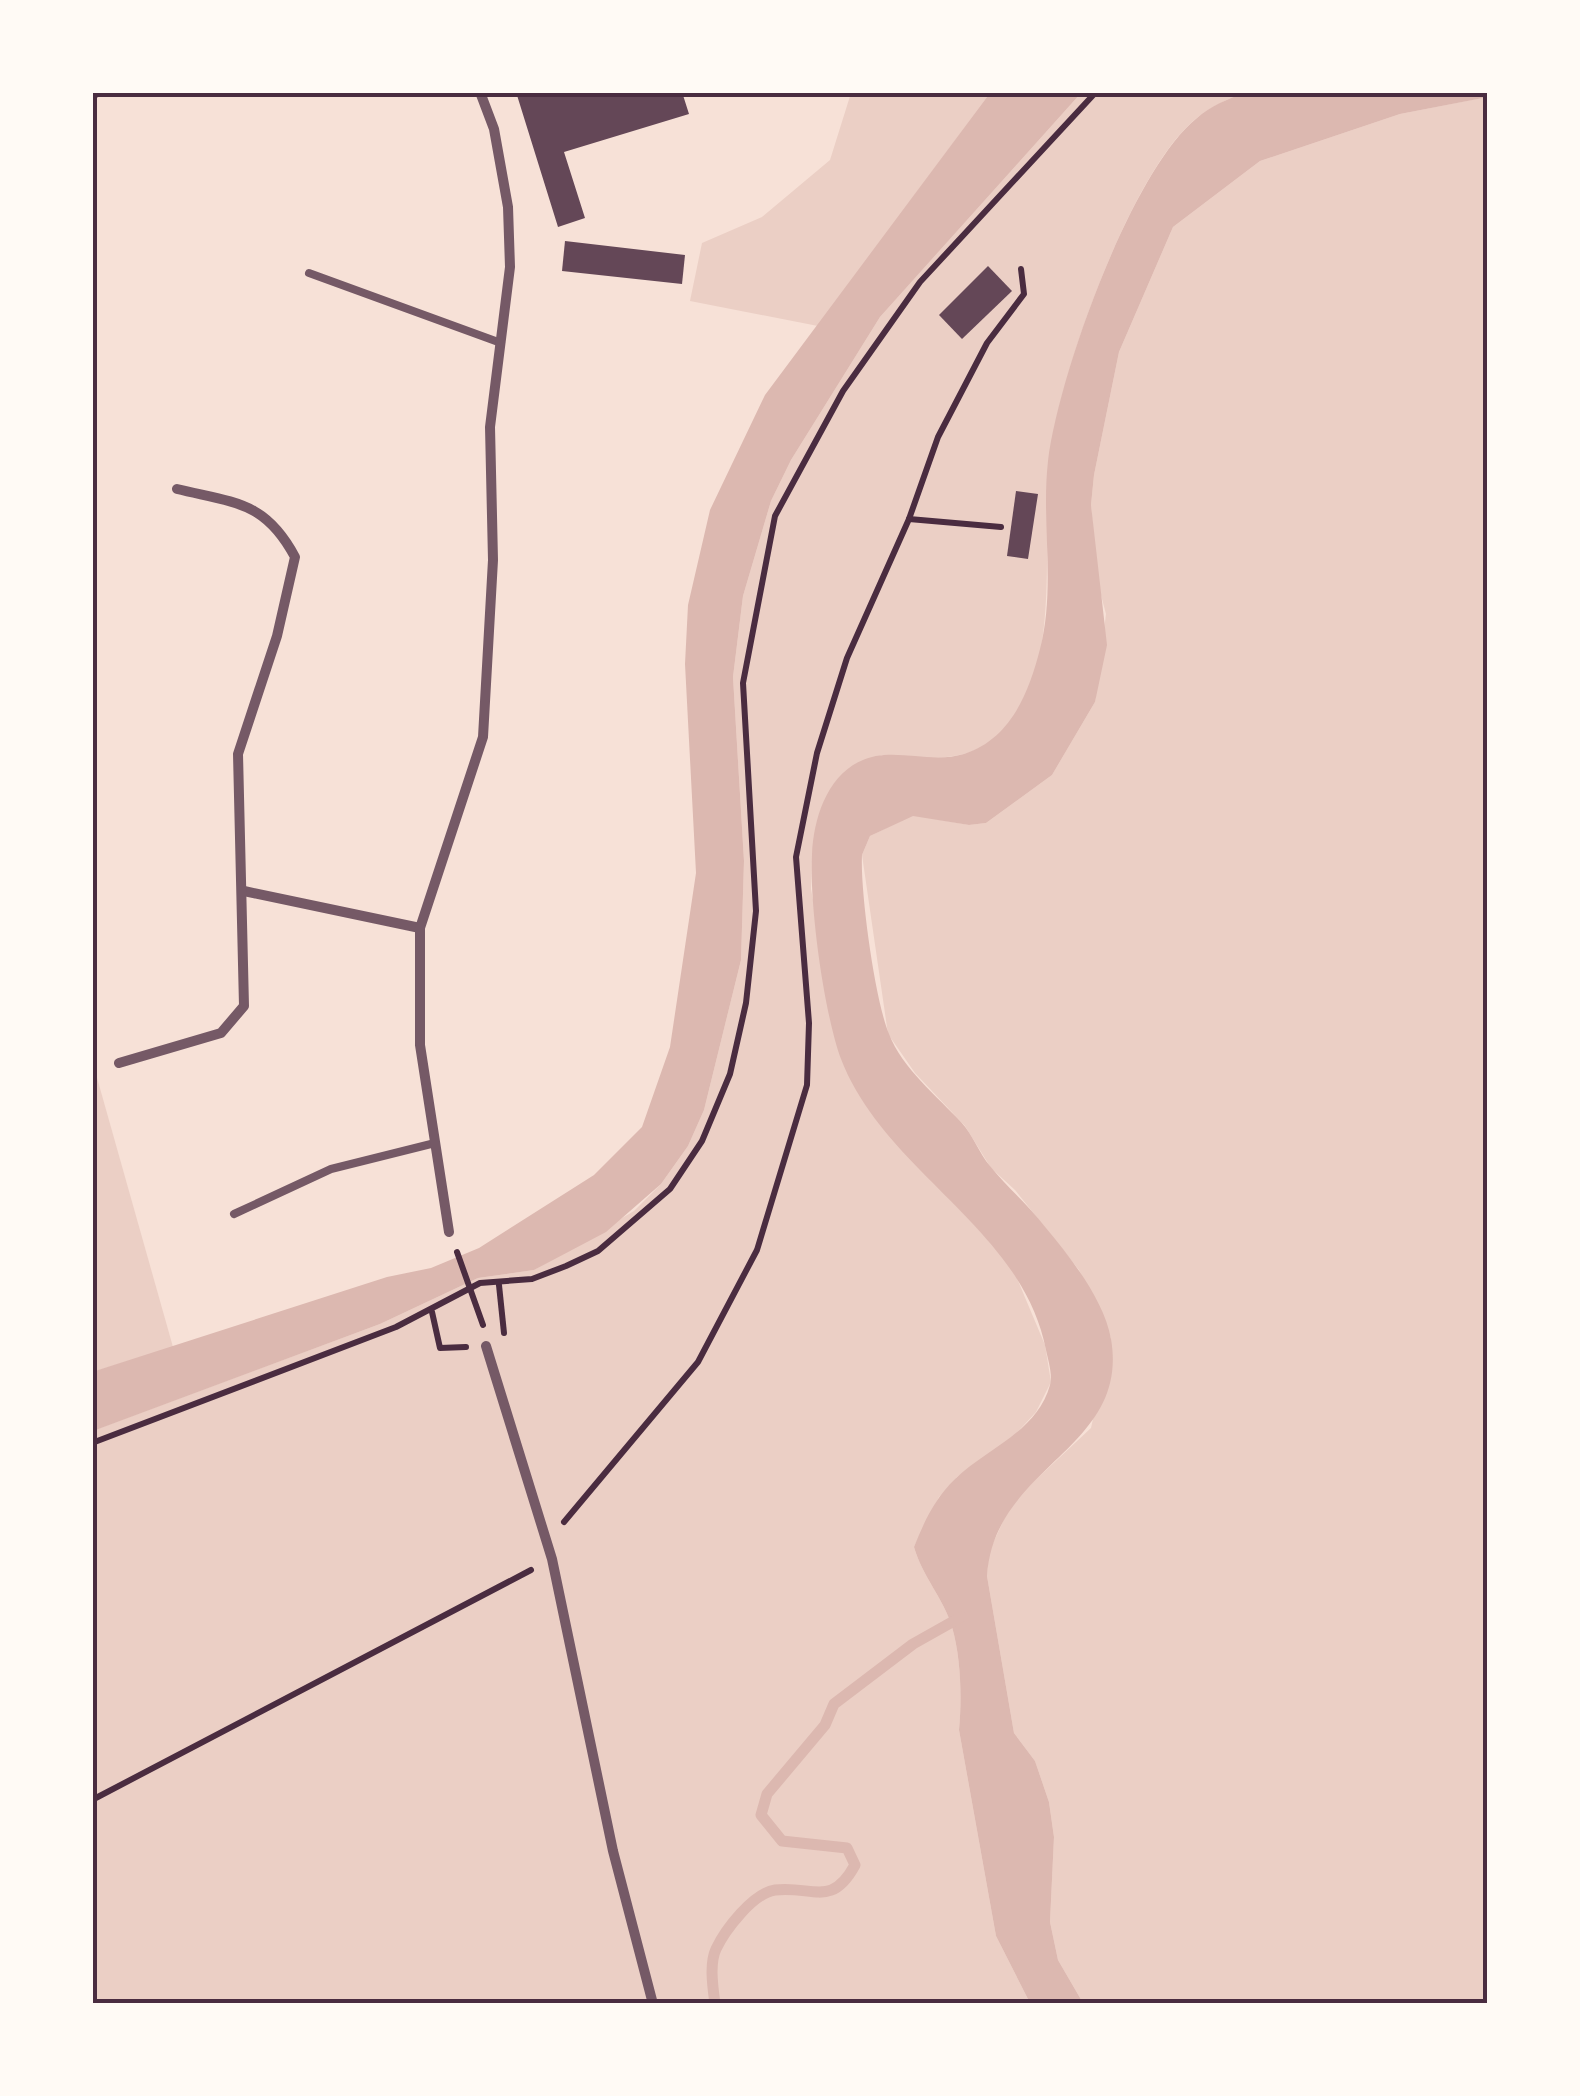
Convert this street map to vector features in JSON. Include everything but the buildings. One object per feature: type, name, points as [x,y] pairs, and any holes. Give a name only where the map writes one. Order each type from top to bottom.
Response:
[{"type":"street","points":[[449,1232],[420,1045],[420,928],[483,737],[492,560],[490,427],[510,267],[508,207],[494,129],[480,92]]},
{"type":"street","points":[[120,1063],[221,1033],[244,1006],[238,754],[277,636],[295,557],[278,526],[256,508],[178,489]]},
{"type":"street","points":[[244,891],[420,928]]},
{"type":"street","points":[[486,1346],[552,1559],[613,1851],[653,2004]]},
{"type":"lane","points":[[309,273],[501,343]]},
{"type":"lane","points":[[234,1214],[332,1169],[435,1143]]},
{"type":"path","points":[[92,1442],[432,1312],[448,1296],[480,1283],[499,1285],[532,1279],[598,1251],[670,1189],[702,1141],[730,1074],[746,1002],[756,911],[744,683],[775,516],[843,391],[920,282],[1096,92]]},
{"type":"path","points":[[92,1800],[552,1559],[562,1525],[698,1362],[757,1250],[807,1085],[809,1023],[796,857],[804,803],[847,658],[908,520],[938,436],[987,343],[1024,294],[1022,269]]},
{"type":"path","points":[[908,520],[1000,526]]},
{"type":"path","points":[[449,1232],[480,1309],[486,1346]]},
{"type":"path","points":[[432,1312],[440,1348],[505,1341],[499,1285]]},
{"type":"shaded area","points":[[1487,92],[1488,97],[1400,114],[1260,161],[1173,227],[1119,352],[1094,475],[1091,505],[1107,645],[1095,702],[1052,775],[986,823],[969,825],[913,816],[870,836],[862,855],[874,972],[895,1046],[1076,1266],[1101,1309],[1111,1339],[1111,1377],[1101,1407],[1082,1434],[1012,1508],[995,1538],[987,1576],[1014,1733],[1035,1761],[1049,1802],[1054,1837],[1050,1922],[1058,1960],[1083,2003],[1030,2003],[996,1936],[959,1730],[960,1678],[952,1627],[914,1547],[948,1486],[1034,1415],[1050,1385],[1050,1368],[1032,1307],[1010,1269],[888,1135],[861,1099],[841,1059],[819,958],[812,854],[822,805],[839,777],[852,766],[884,755],[964,754],[994,737],[1016,712],[1030,681],[1045,626],[1048,461],[1066,379],[1082,330],[1123,228],[1172,145],[1202,114],[1244,93]]},
{"type":"shaded area","points":[[851,93],[990,93],[818,326],[690,301],[702,243],[762,217],[830,160]]},
{"type":"shaded area","points":[[990,93],[1081,93],[880,317],[791,460],[771,501],[743,596],[733,677],[744,861],[741,960],[704,1110],[688,1146],[661,1184],[606,1232],[534,1270],[478,1278],[380,1324],[93,1431],[92,1372],[387,1277],[431,1268],[479,1248],[594,1175],[642,1127],[670,1047],[696,873],[685,664],[688,605],[710,510],[765,395]]},
{"type":"shaded area","points":[[1081,93],[1244,93],[1203,113],[1173,143],[1148,180],[1102,276],[1055,424],[1047,495],[1044,626],[1037,669],[1022,706],[999,736],[964,754],[933,758],[881,755],[812,853],[811,889],[842,1060],[890,1136],[1011,1264],[1045,1345],[1051,1382],[1036,1412],[1012,1438],[957,1477],[939,1497],[914,1547],[952,1627],[960,1678],[959,1730],[996,1936],[1030,2003],[93,2003],[92,1431],[380,1324],[478,1278],[534,1270],[634,1211],[661,1184],[688,1146],[704,1110],[741,960],[744,861],[733,677],[743,596],[771,501],[791,460],[880,317]]},
{"type":"shaded area","points":[[1487,97],[1487,2003],[1083,2003],[1058,1960],[1050,1922],[1054,1837],[1049,1802],[1035,1761],[1014,1733],[987,1576],[988,1554],[1012,1502],[1091,1428],[1111,1338],[1079,1270],[1015,1190],[991,1168],[965,1126],[915,1073],[888,1034],[862,855],[870,836],[913,815],[969,825],[986,823],[1052,775],[1095,702],[1106,614],[1097,580],[1091,505],[1094,475],[1119,352],[1173,227],[1260,161],[1400,114]]},
{"type":"shaded area","points":[[92,1060],[173,1347],[93,1372],[92,1372]]},
{"type":"waterway","points":[[715,2004],[712,1976],[716,1949],[749,1905],[775,1890],[829,1891],[838,1887],[855,1865],[847,1848],[782,1841],[761,1815],[767,1794],[825,1725],[834,1704],[913,1644],[961,1617]]}]
